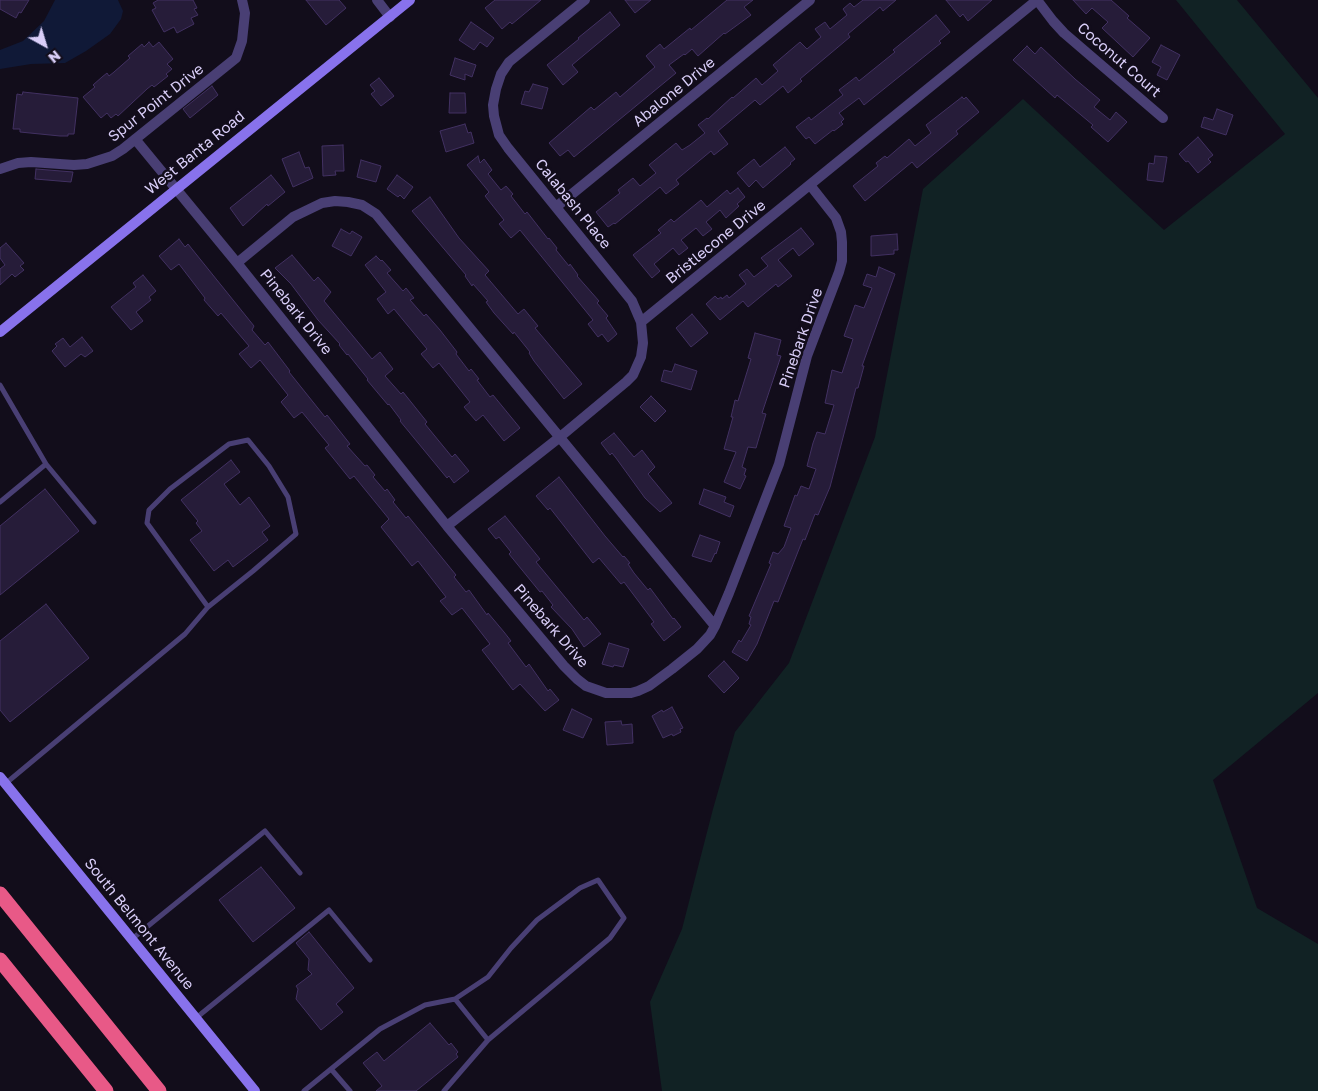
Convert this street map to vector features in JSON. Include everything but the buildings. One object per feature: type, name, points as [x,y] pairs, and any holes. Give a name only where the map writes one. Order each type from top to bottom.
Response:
[{"type":"highway","points":[[0,894],[159,1091]]},
{"type":"highway","points":[[0,960],[106,1091]]},
{"type":"street","name":"Spur Point Drive","points":[[0,169],[18,163],[31,162],[87,164],[112,156],[135,140],[236,58],[244,28],[245,13],[242,0]]},
{"type":"street","points":[[377,0],[390,16]]},
{"type":"street","name":"West Banta Road","points":[[0,332],[175,188],[410,0]]},
{"type":"street","name":"Calabash Place","points":[[585,0],[513,58],[501,74],[494,100],[495,121],[502,140],[632,301],[642,322]]},
{"type":"street","name":"Abalone Drive","points":[[556,207],[810,0]]},
{"type":"street","name":"Coconut Court","points":[[1037,0],[1064,33],[1163,118]]},
{"type":"street","name":"Bristlecone Drive","points":[[642,322],[1037,0]]},
{"type":"street","name":"Pinebark Drive","points":[[135,140],[237,263],[447,526],[564,666],[576,679],[596,690],[606,693],[638,691],[649,686],[696,649],[715,626],[779,464],[808,356],[842,261],[841,232],[836,218],[810,185]]},
{"type":"street","points":[[237,263],[293,217],[313,206],[335,200],[362,206],[376,214],[388,226],[715,626]]},
{"type":"street","points":[[447,526],[617,390],[633,375],[641,357],[644,343],[642,322]]},
{"type":"street","name":"South Belmont Avenue","points":[[3,780],[255,1091]]},
{"type":"lane","points":[[0,385],[46,464],[94,522]]},
{"type":"lane","points":[[3,780],[185,634],[208,607],[296,534],[288,497],[269,466],[248,440],[229,444],[170,489],[150,510],[147,523],[208,607]]},
{"type":"lane","points":[[0,502],[46,464]]},
{"type":"lane","points":[[132,939],[265,831],[300,873]]},
{"type":"lane","points":[[304,1091],[380,1030],[426,1005],[456,999],[488,976],[537,920],[580,888],[598,880],[624,918],[610,938],[488,1040],[444,1091]]},
{"type":"lane","points":[[196,1018],[329,910],[370,960]]},
{"type":"lane","points":[[456,999],[488,1040]]},
{"type":"lane","points":[[331,1069],[350,1091]]},
{"type":"shaded area","points":[[1176,0],[1237,0],[1318,98],[1318,693],[1213,780],[1257,908],[1318,944],[1318,1091],[662,1091],[650,1002],[682,929],[735,732],[789,663],[875,437],[923,189],[1023,99],[1164,230],[1285,134]]},
{"type":"water","points":[[55,0],[118,0],[123,11],[121,19],[110,34],[65,63],[31,64],[0,69],[0,50],[23,41],[44,21]]}]
